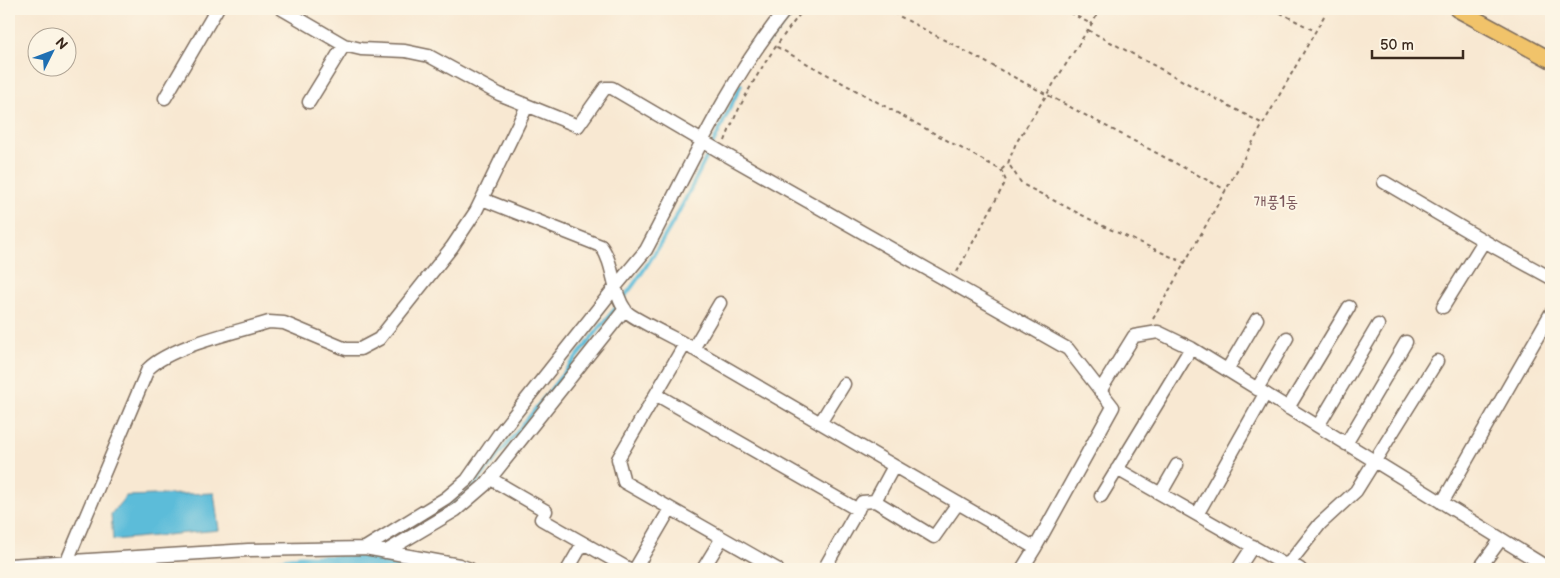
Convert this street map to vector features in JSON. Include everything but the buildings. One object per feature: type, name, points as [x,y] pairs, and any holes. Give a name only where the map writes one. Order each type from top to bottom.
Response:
[{"type":"main road","points":[[1457,9],[1551,60]]},
{"type":"street","points":[[165,98],[217,9]]},
{"type":"street","points":[[282,9],[344,45],[383,52],[405,51],[429,56],[469,79],[527,106],[578,126],[605,88],[612,88],[1068,349],[1113,408],[1022,569]]},
{"type":"street","points":[[366,549],[446,498],[467,480],[499,434],[646,250],[711,146],[730,88],[762,39],[786,9]]},
{"type":"street","points":[[310,102],[344,45]]},
{"type":"street","points":[[67,561],[148,369],[156,362],[178,351],[269,322],[284,323],[346,349],[360,349],[379,339],[452,247],[482,199],[527,106]]},
{"type":"street","points":[[1384,182],[1551,278]]},
{"type":"street","points":[[482,199],[601,246],[607,254],[616,288],[628,314],[689,346],[1034,548]]},
{"type":"street","points":[[1443,307],[1484,241]]},
{"type":"street","points":[[720,303],[689,346],[618,458],[624,482],[771,568]]},
{"type":"street","points":[[1288,408],[1348,307]]},
{"type":"street","points":[[385,552],[456,510],[491,479],[625,309]]},
{"type":"street","points":[[1442,503],[1551,313]]},
{"type":"street","points":[[1227,370],[1257,319]]},
{"type":"street","points":[[1318,426],[1378,325]]},
{"type":"street","points":[[1100,391],[1134,336],[1146,332],[1158,332],[1191,348],[1550,569]]},
{"type":"street","points":[[1198,513],[1287,338]]},
{"type":"street","points":[[1346,444],[1406,342]]},
{"type":"street","points":[[1101,496],[1191,348]]},
{"type":"street","points":[[1288,564],[1320,524],[1356,491],[1376,462],[1437,361]]},
{"type":"street","points":[[820,423],[844,384]]},
{"type":"street","points":[[657,395],[865,504],[934,537],[958,503]]},
{"type":"street","points":[[1161,493],[1177,465]]},
{"type":"street","points":[[824,569],[865,504],[894,466]]},
{"type":"street","points":[[1117,469],[1198,513],[1253,546],[1300,569]]},
{"type":"street","points":[[491,479],[546,510],[541,519],[629,569]]},
{"type":"street","points":[[635,569],[670,508]]},
{"type":"street","points":[[703,569],[722,538]]},
{"type":"street","points":[[1479,569],[1501,539]]},
{"type":"street","points":[[568,569],[583,543]]},
{"type":"street","points":[[1238,569],[1253,546]]},
{"type":"street","points":[[9,565],[248,550],[366,549],[459,565],[470,569]]},
{"type":"path","points":[[711,146],[804,9]]},
{"type":"path","points":[[886,9],[1226,190]]},
{"type":"path","points":[[1063,9],[1091,24]]},
{"type":"path","points":[[1001,170],[1008,163],[1016,143],[1101,9]]},
{"type":"path","points":[[1273,9],[1315,32]]},
{"type":"path","points":[[1146,332],[1328,9]]},
{"type":"path","points":[[1088,30],[1263,124]]},
{"type":"path","points":[[777,47],[1001,170],[1006,182],[951,283]]},
{"type":"path","points":[[1008,163],[1022,184],[1103,226],[1185,263]]},
{"type":"water","points":[[214,493],[219,530],[113,540],[111,514],[126,496]]},
{"type":"waterway","points":[[767,44],[796,9]]},
{"type":"waterway","points":[[622,300],[673,223],[741,85]]},
{"type":"waterway","points":[[381,547],[453,503],[474,486],[618,305]]},
{"type":"waterway","points":[[349,565],[370,553]]},
{"type":"waterway","points":[[279,569],[300,565],[397,566],[407,569]]},
{"type":"district","name":"개풍1동","points":[[1276,201]]}]
